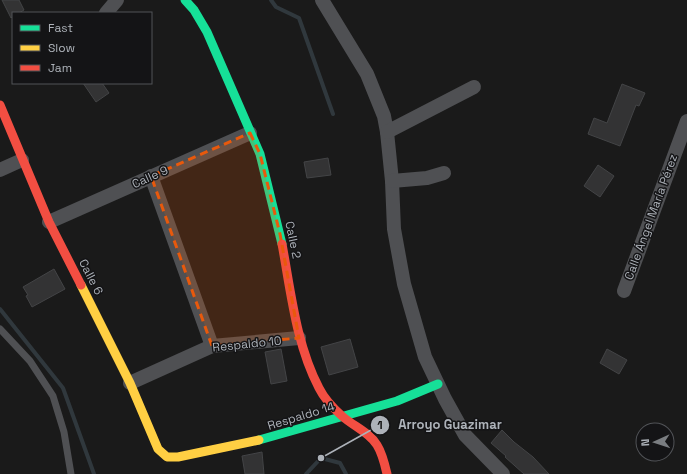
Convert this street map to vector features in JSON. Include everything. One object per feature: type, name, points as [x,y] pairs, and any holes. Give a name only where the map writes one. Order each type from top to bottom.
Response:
[{"type":"street","points":[[107,12],[117,0]]},
{"type":"street","name":"Calle 2","points":[[185,0],[194,10],[207,32],[260,154],[280,234],[299,338],[319,388],[329,403],[342,416],[369,436],[379,451],[387,474]]},
{"type":"street","points":[[322,0],[367,74],[384,116],[392,181],[394,229],[404,284],[425,357],[465,435],[503,474]]},
{"type":"street","points":[[387,132],[474,87]]},
{"type":"street","name":"Calle 6","points":[[0,105],[49,222],[130,383],[158,448],[166,457]]},
{"type":"street","name":"Calle Ángel María Pérez","points":[[624,291],[687,121]]},
{"type":"street","name":"Calle 9","points":[[49,222],[250,132]]},
{"type":"street","points":[[0,170],[22,160]]},
{"type":"street","points":[[392,181],[423,179],[444,173]]},
{"type":"street","points":[[151,176],[212,346]]},
{"type":"street","name":"Respaldo 10","points":[[130,383],[212,346],[299,338]]},
{"type":"street","name":"Respaldo 14","points":[[166,457],[178,457],[266,439],[397,401],[438,384]]},
{"type":"lane","points":[[0,329],[30,361],[53,396],[64,432],[71,474]]},
{"type":"highlighted area","points":[[250,133],[260,154],[280,234],[299,338],[212,346],[151,176]]},
{"type":"building","points":[[2,0],[19,0],[24,10],[21,12],[12,12],[11,18]]},
{"type":"building","points":[[84,84],[103,84],[109,93],[96,102]]},
{"type":"building","points":[[622,84],[645,93],[639,106],[636,105],[620,146],[588,134],[594,118],[607,123]]},
{"type":"building","points":[[328,158],[331,175],[307,178],[304,162]]},
{"type":"building","points":[[598,165],[614,176],[600,197],[584,186]]},
{"type":"building","points":[[54,269],[65,289],[32,307],[26,296],[28,295],[23,287]]},
{"type":"building","points":[[350,339],[358,367],[329,375],[321,347]]},
{"type":"building","points":[[281,349],[287,381],[271,384],[265,352]]},
{"type":"building","points":[[607,349],[627,360],[619,374],[600,363]]},
{"type":"building","points":[[502,430],[533,457],[549,474],[524,474],[505,457],[506,456],[491,443]]},
{"type":"building","points":[[262,452],[264,474],[245,474],[242,456]]},
{"type":"waterway","points":[[271,0],[276,7],[299,18],[333,114]]},
{"type":"waterway","points":[[0,309],[63,388],[94,474]]},
{"type":"waterway","points":[[306,474],[321,458],[340,463],[346,474]]},
{"type":"traffic: fast","points":[[185,0],[194,10],[207,32],[260,154],[282,244]]},
{"type":"traffic: fast","points":[[259,440],[397,401],[438,384]]},
{"type":"traffic: slow","points":[[81,285],[130,383],[158,449],[167,457],[178,457],[259,440]]},
{"type":"traffic: jam","points":[[0,105],[49,222],[81,285]]},
{"type":"traffic: jam","points":[[282,244],[295,318],[311,371],[321,392],[332,406],[346,420],[374,440],[380,452],[387,474]]},
{"type":"place","name":"Arroyo Guazimar","points":[[321,458]]}]
